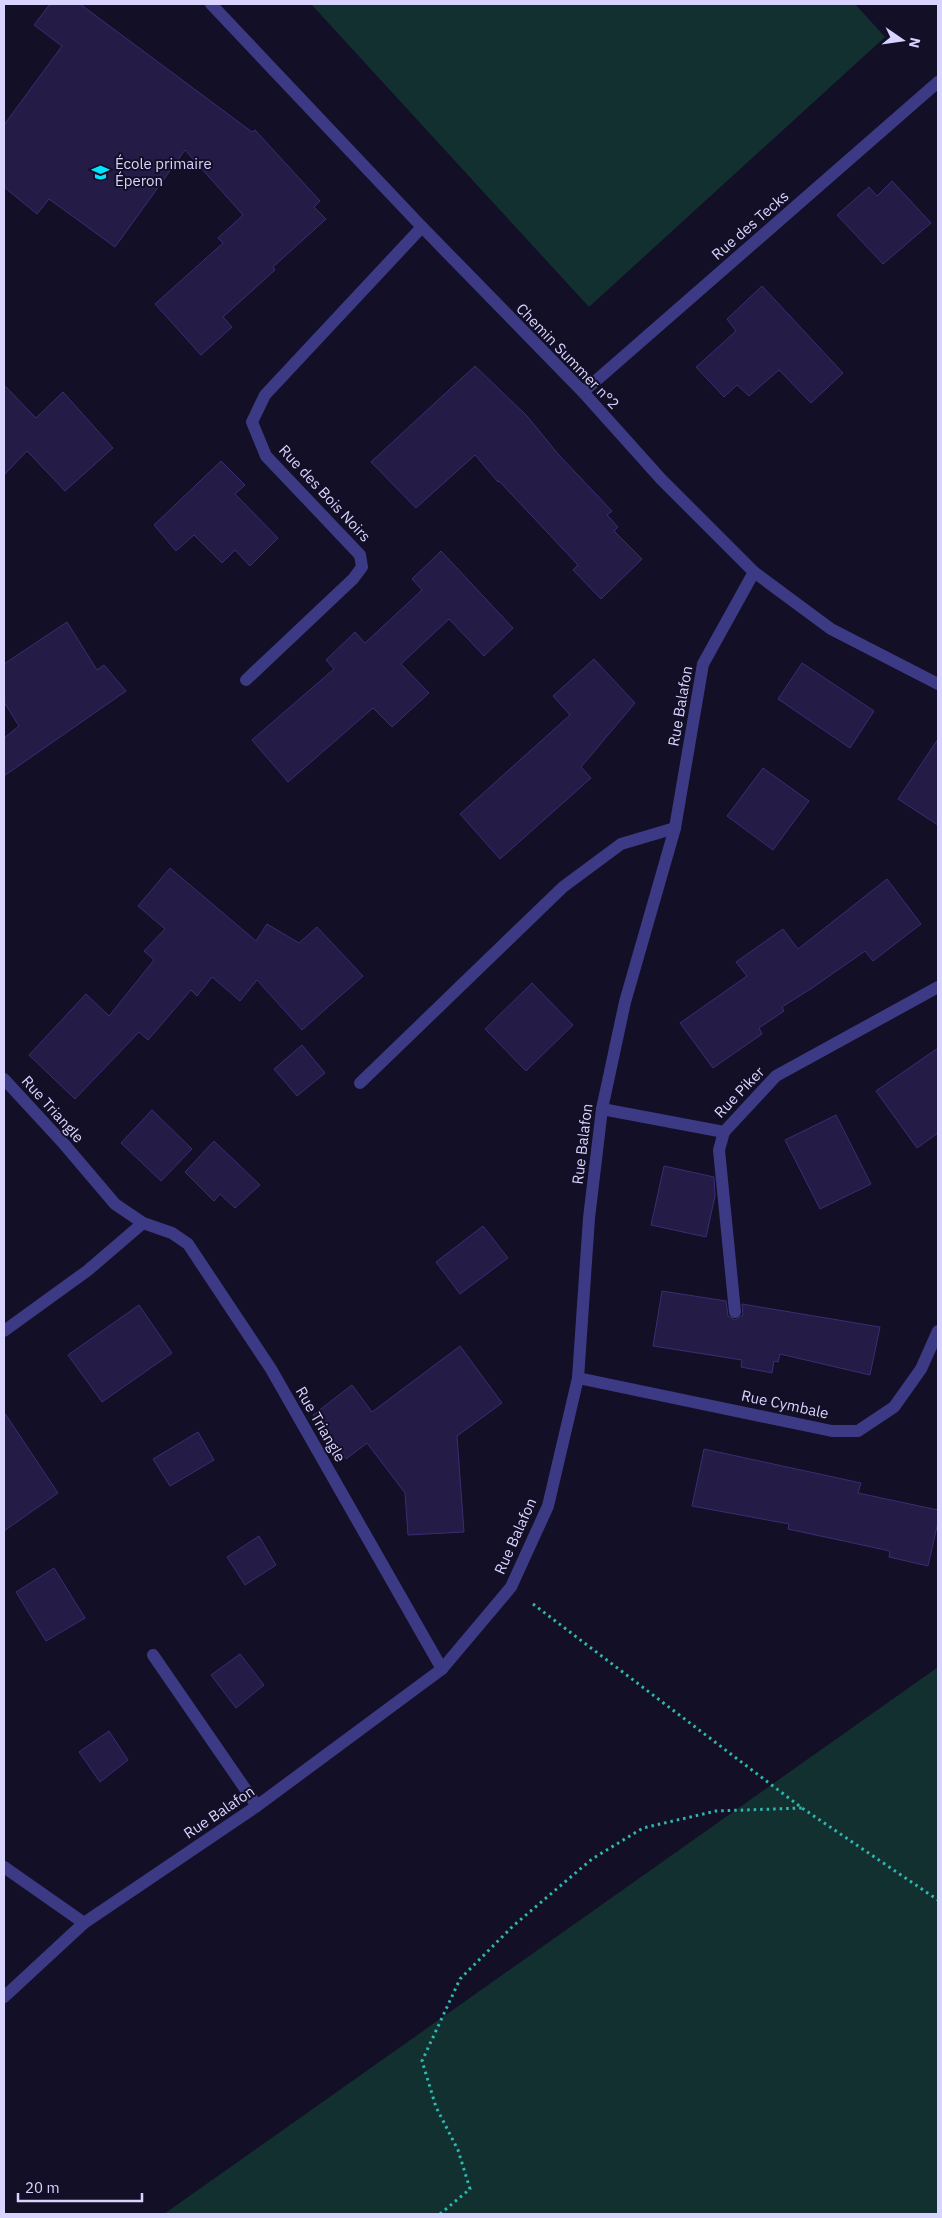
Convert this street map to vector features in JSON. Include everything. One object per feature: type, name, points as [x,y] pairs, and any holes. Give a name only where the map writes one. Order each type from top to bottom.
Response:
[{"type":"street","name":"Chemin Summer n°2","points":[[211,4],[422,227],[583,392],[661,479],[754,572],[831,629],[938,684]]},
{"type":"street","name":"Rue des Tecks","points":[[583,392],[938,82]]},
{"type":"street","name":"Rue des Bois Noirs","points":[[246,680],[353,579],[362,567],[360,555],[266,456],[252,422],[265,395],[422,227]]},
{"type":"street","name":"Rue Balafon","points":[[4,1997],[84,1923],[257,1806],[442,1669],[511,1587],[548,1506],[578,1378],[589,1218],[602,1109],[624,1002],[675,828],[703,664],[754,572]]},
{"type":"street","points":[[360,1083],[563,887],[621,844],[675,828]]},
{"type":"street","name":"Rue Piker","points":[[602,1109],[724,1132],[776,1076],[938,987]]},
{"type":"street","name":"Rue Triangle","points":[[4,1079],[64,1144],[115,1204],[143,1222],[172,1233],[188,1244],[271,1369],[442,1669]]},
{"type":"street","points":[[724,1132],[719,1150],[735,1312]]},
{"type":"street","points":[[4,1331],[87,1271],[143,1222]]},
{"type":"street","name":"Rue Cymbale","points":[[578,1378],[832,1431],[858,1431],[894,1407],[921,1369],[938,1331]]},
{"type":"street","points":[[153,1655],[257,1806]]},
{"type":"street","points":[[4,1867],[84,1923]]},
{"type":"path","points":[[511,1587],[802,1808],[938,1900]]},
{"type":"path","points":[[440,2214],[470,2189],[458,2150],[436,2107],[422,2061],[460,1979],[513,1926],[592,1859],[643,1828],[716,1811],[802,1808]]},
{"type":"green space","points":[[311,4],[855,4],[885,37],[589,307]]},
{"type":"green space","points":[[938,1667],[938,2214],[164,2214],[924,1677]]},
{"type":"building","points":[[50,4],[80,4],[252,132],[255,130],[320,201],[314,207],[326,219],[273,267],[275,270],[223,317],[232,327],[201,355],[155,304],[223,243],[218,238],[243,215],[185,150],[115,247],[49,199],[37,214],[4,187],[4,125],[62,46],[34,25]]},
{"type":"building","points":[[892,181],[931,223],[883,264],[837,215],[869,187],[877,196]]},
{"type":"building","points":[[762,286],[843,373],[811,403],[779,370],[749,396],[737,385],[724,397],[696,367],[736,331],[727,319]]},
{"type":"building","points":[[475,366],[527,416],[558,454],[612,511],[607,515],[618,527],[614,531],[642,559],[601,599],[573,570],[578,565],[498,482],[475,455],[416,508],[371,462]]},
{"type":"building","points":[[4,385],[36,418],[63,392],[113,448],[65,491],[27,451],[4,475]]},
{"type":"building","points":[[221,461],[245,485],[235,494],[278,538],[250,566],[235,550],[222,563],[194,535],[176,551],[154,525]]},
{"type":"building","points":[[441,551],[513,628],[484,656],[449,619],[401,664],[429,693],[392,727],[373,708],[288,782],[252,740],[334,669],[326,660],[355,632],[365,643],[422,590],[412,579]]},
{"type":"building","points":[[67,622],[97,670],[104,665],[126,691],[4,776],[4,738],[19,726],[4,702],[4,664]]},
{"type":"building","points":[[594,659],[635,703],[581,767],[591,778],[500,859],[460,814],[570,715],[553,696]]},
{"type":"building","points":[[802,663],[874,711],[850,748],[778,699]]},
{"type":"building","points":[[938,739],[938,825],[898,799]]},
{"type":"building","points":[[763,768],[809,801],[773,850],[727,816]]},
{"type":"building","points":[[170,868],[256,941],[267,924],[299,943],[317,927],[363,976],[302,1030],[257,980],[240,1001],[212,977],[197,996],[191,990],[148,1040],[139,1032],[75,1099],[29,1055],[86,994],[109,1016],[154,960],[144,951],[165,929],[138,906]]},
{"type":"building","points":[[887,879],[921,924],[873,961],[865,951],[782,1007],[784,1011],[759,1028],[762,1034],[713,1068],[680,1023],[747,976],[736,962],[783,929],[798,949]]},
{"type":"building","points":[[532,983],[573,1025],[526,1071],[485,1029]]},
{"type":"building","points":[[302,1045],[325,1073],[297,1096],[274,1069]]},
{"type":"building","points":[[938,1048],[938,1133],[917,1148],[876,1091]]},
{"type":"building","points":[[152,1110],[192,1149],[161,1181],[121,1143]]},
{"type":"building","points":[[836,1115],[871,1184],[820,1209],[785,1140]]},
{"type":"building","points":[[214,1141],[260,1185],[235,1208],[220,1194],[214,1201],[185,1172]]},
{"type":"building","points":[[664,1166],[714,1177],[715,1196],[706,1237],[651,1225]]},
{"type":"building","points":[[483,1226],[508,1258],[460,1294],[436,1262]]},
{"type":"building","points":[[662,1291],[726,1301],[728,1316],[735,1320],[743,1315],[742,1304],[880,1327],[870,1375],[780,1354],[778,1362],[774,1361],[772,1373],[741,1367],[742,1360],[653,1346]]},
{"type":"building","points":[[139,1305],[172,1353],[102,1402],[68,1355]]},
{"type":"building","points":[[460,1346],[502,1403],[457,1436],[464,1532],[408,1535],[405,1493],[367,1443],[346,1459],[313,1415],[352,1385],[372,1412]]},
{"type":"building","points":[[4,1412],[58,1493],[4,1531]]},
{"type":"building","points":[[198,1432],[214,1460],[170,1486],[153,1459]]},
{"type":"building","points":[[704,1449],[861,1483],[858,1493],[938,1510],[938,1522],[928,1566],[889,1557],[890,1551],[788,1529],[789,1524],[692,1506]]},
{"type":"building","points":[[259,1536],[276,1565],[245,1585],[227,1557]]},
{"type":"building","points":[[54,1568],[85,1618],[46,1641],[16,1592]]},
{"type":"building","points":[[240,1654],[264,1685],[236,1708],[211,1675]]},
{"type":"building","points":[[109,1731],[128,1760],[100,1782],[79,1752]]},
{"type":"place","name":"École primaire Éperon","points":[[101,172]]}]
